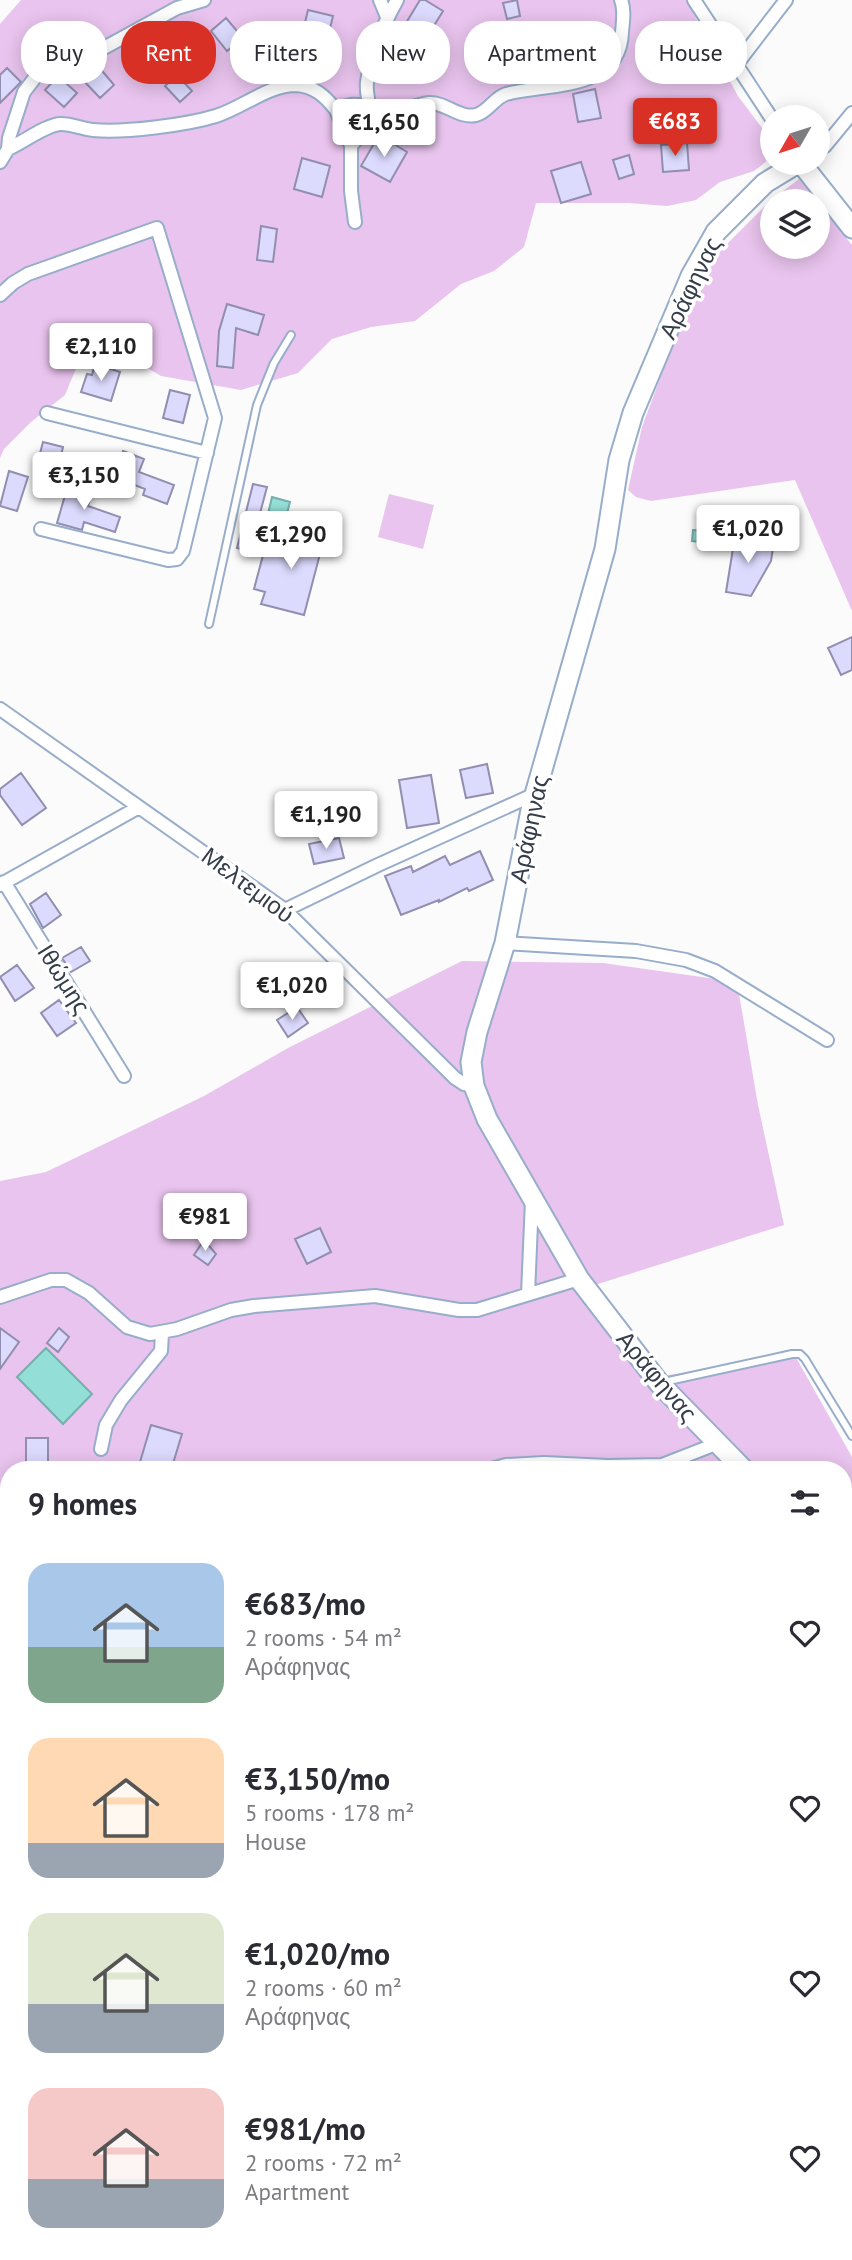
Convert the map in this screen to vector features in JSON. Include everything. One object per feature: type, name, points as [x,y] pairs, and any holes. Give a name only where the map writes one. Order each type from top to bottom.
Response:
[{"type":"main road","name":"Αράφηνας","points":[[734,1461],[659,1383],[579,1279],[487,1119],[471,1073],[472,1053],[505,943],[535,794],[605,549],[619,460],[634,414],[691,276],[716,232],[765,183],[779,175]]},
{"type":"main road","points":[[809,175],[852,228]]},
{"type":"street","points":[[0,162],[8,149],[24,92],[37,75],[91,55],[177,8],[204,0]]},
{"type":"street","points":[[380,0],[387,17]]},
{"type":"street","points":[[351,146],[370,118],[367,81],[387,17],[397,0]]},
{"type":"street","points":[[336,110],[351,105],[379,113],[396,113],[430,103],[467,116],[477,116],[504,94],[592,78],[606,68],[617,53],[622,40],[624,7],[621,0]]},
{"type":"street","points":[[694,0],[708,21]]},
{"type":"street","points":[[747,51],[786,0]]},
{"type":"street","points":[[747,82],[763,105]]},
{"type":"street","points":[[8,149],[61,124],[95,130],[175,125],[216,116],[273,91],[296,85],[321,93],[336,110],[351,146],[351,191],[355,222]]},
{"type":"street","points":[[830,140],[852,113]]},
{"type":"street","points":[[0,295],[28,274],[157,228],[214,416],[183,551],[177,559],[168,560],[41,529]]},
{"type":"street","points":[[47,414],[207,453]]},
{"type":"street","name":"Μελτεμιού","points":[[1,712],[285,910],[455,1078],[474,1086]]},
{"type":"street","points":[[285,910],[366,870],[535,794]]},
{"type":"street","points":[[2,883],[139,807]]},
{"type":"street","name":"Ιθώμης","points":[[2,883],[124,1076]]},
{"type":"street","points":[[505,943],[636,951],[686,960],[715,971],[827,1040]]},
{"type":"street","points":[[528,1294],[532,1199]]},
{"type":"street","points":[[0,1297],[51,1280],[66,1280],[89,1293],[127,1327],[150,1334],[162,1333],[231,1310],[254,1306],[375,1296],[459,1310],[477,1310],[579,1279]]},
{"type":"street","points":[[101,1449],[106,1425],[121,1400],[161,1351],[162,1333]]},
{"type":"street","points":[[672,1461],[716,1444]]},
{"type":"lane","points":[[209,624],[257,405],[274,363],[291,334]]},
{"type":"lane","points":[[659,1383],[800,1354],[852,1436]]},
{"type":"shaded area","points":[[21,0],[686,0],[697,21],[635,21],[635,84],[732,84],[760,125],[760,166],[754,171],[720,182],[696,200],[667,206],[628,203],[536,203],[524,247],[494,271],[461,284],[415,321],[371,327],[332,339],[298,373],[241,390],[161,376],[129,357],[97,350],[77,366],[65,395],[31,422],[4,449],[0,458],[0,24]]},
{"type":"shaded area","points":[[799,179],[807,189],[786,189]]},
{"type":"shaded area","points":[[760,211],[760,259],[830,259],[830,218],[852,245],[852,611],[795,480],[651,501],[636,497],[628,490],[642,427],[678,330],[718,253]]},
{"type":"shaded area","points":[[389,494],[434,505],[423,549],[378,537]]},
{"type":"shaded area","points":[[462,961],[603,963],[737,982],[758,1105],[784,1225],[576,1291],[652,1378],[794,1354],[852,1461],[0,1461],[0,1181],[46,1172],[204,1096],[288,1048]]},
{"type":"water","points":[[272,497],[290,502],[281,536],[264,531]]},
{"type":"water","points":[[693,530],[723,533],[722,544],[692,541]]},
{"type":"water","points":[[46,1348],[92,1394],[63,1424],[17,1377]]},
{"type":"building","points":[[420,0],[425,0],[443,11],[437,21],[407,21]]},
{"type":"building","points":[[517,0],[520,16],[507,19],[503,3]]},
{"type":"building","points":[[308,10],[333,16],[332,21],[305,21]]},
{"type":"building","points":[[226,18],[230,23],[230,49],[227,51],[216,37],[216,27]]},
{"type":"building","points":[[7,68],[21,82],[0,103],[0,75]]},
{"type":"building","points":[[107,77],[114,85],[100,98],[87,84],[107,84]]},
{"type":"building","points":[[51,84],[67,84],[77,93],[64,107],[45,90]]},
{"type":"building","points":[[185,84],[192,91],[180,102],[165,86]]},
{"type":"building","points":[[595,89],[601,118],[578,122],[573,94]]},
{"type":"building","points":[[379,135],[407,152],[390,182],[361,166]]},
{"type":"building","points":[[687,143],[689,170],[663,172],[661,145]]},
{"type":"building","points":[[629,155],[634,174],[619,179],[613,160]]},
{"type":"building","points":[[302,158],[330,166],[322,197],[294,189]]},
{"type":"building","points":[[581,162],[591,194],[561,203],[551,171]]},
{"type":"building","points":[[261,226],[277,229],[273,262],[257,260]]},
{"type":"building","points":[[227,304],[264,315],[258,335],[236,328],[233,368],[217,366],[219,331]]},
{"type":"building","points":[[95,364],[120,372],[111,401],[81,392],[87,374],[92,375]]},
{"type":"building","points":[[170,390],[190,395],[183,423],[163,418]]},
{"type":"building","points":[[43,442],[63,447],[59,464],[67,466],[63,480],[35,472]]},
{"type":"building","points":[[123,451],[144,459],[139,472],[174,485],[167,504],[143,495],[145,489],[114,477]]},
{"type":"building","points":[[9,471],[28,477],[17,511],[0,506]]},
{"type":"building","points":[[253,484],[267,487],[250,551],[237,548]]},
{"type":"building","points":[[68,485],[92,492],[88,506],[120,517],[115,532],[84,522],[82,530],[57,523]]},
{"type":"building","points":[[300,524],[326,531],[304,615],[261,604],[265,592],[254,589],[266,544],[293,551]]},
{"type":"building","points":[[735,536],[774,542],[771,561],[751,596],[726,592]]},
{"type":"building","points":[[852,637],[852,670],[841,675],[828,648]]},
{"type":"building","points":[[487,764],[493,793],[466,798],[460,770]]},
{"type":"building","points":[[21,773],[46,808],[22,825],[0,795],[0,789]]},
{"type":"building","points":[[431,775],[439,823],[407,828],[399,780]]},
{"type":"building","points":[[339,838],[344,858],[314,864],[309,844]]},
{"type":"building","points":[[480,851],[493,880],[401,915],[385,876],[411,866],[413,872],[445,856],[450,865]]},
{"type":"building","points":[[46,893],[61,915],[43,928],[30,904]]},
{"type":"building","points":[[81,947],[90,961],[71,972],[62,958]]},
{"type":"building","points":[[17,965],[34,988],[15,1001],[0,977]]},
{"type":"building","points":[[59,1000],[76,1023],[57,1036],[41,1013]]},
{"type":"building","points":[[297,1007],[308,1023],[288,1037],[277,1020]]},
{"type":"building","points":[[320,1228],[331,1252],[307,1264],[295,1239]]},
{"type":"building","points":[[204,1240],[216,1254],[208,1265],[194,1255]]},
{"type":"building","points":[[0,1328],[19,1342],[0,1369]]},
{"type":"building","points":[[59,1328],[69,1337],[58,1352],[47,1343]]},
{"type":"building","points":[[151,1425],[182,1434],[174,1461],[140,1461]]},
{"type":"building","points":[[26,1438],[48,1438],[48,1461],[26,1461]]}]
